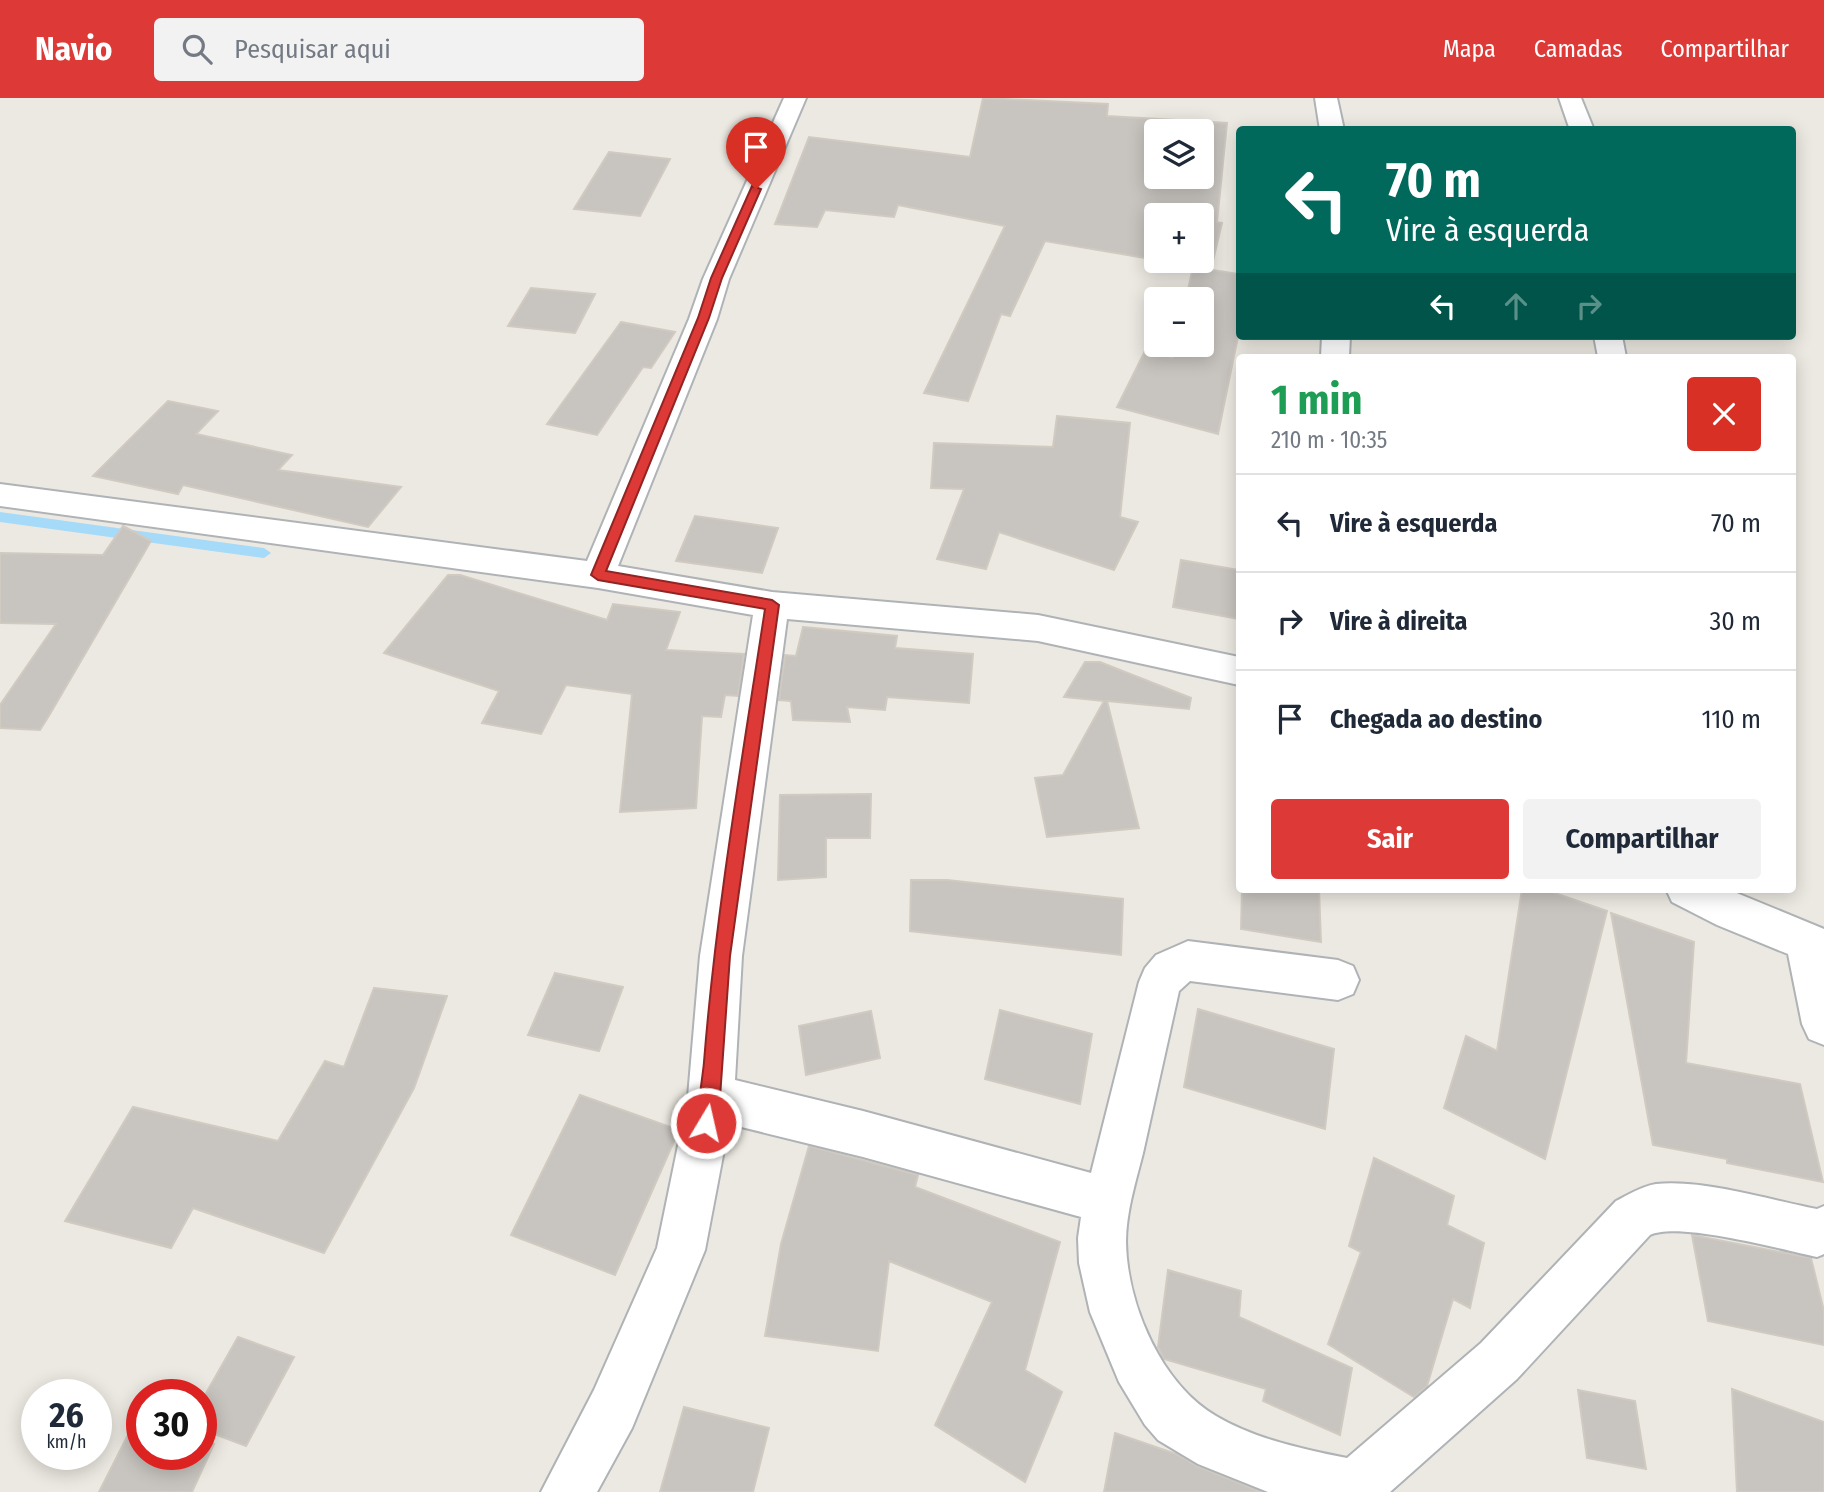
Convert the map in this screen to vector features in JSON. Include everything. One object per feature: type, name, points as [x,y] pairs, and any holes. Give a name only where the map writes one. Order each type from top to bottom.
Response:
[{"type":"street","points":[[598,575],[704,318],[716,278],[795,98]]},
{"type":"street","points":[[1326,98],[1331,126]]},
{"type":"street","points":[[1570,98],[1580,126]]},
{"type":"street","points":[[0,495],[598,575],[772,605],[1038,628],[1236,670]]},
{"type":"street","points":[[568,1492],[613,1409],[681,1250],[711,1097],[721,956],[772,605]]},
{"type":"street","points":[[1703,893],[1732,900],[1815,944],[1824,1024]]},
{"type":"street","points":[[1338,980],[1188,961],[1171,969],[1160,982],[1108,1201],[1102,1244],[1111,1302],[1141,1374],[1176,1420],[1231,1452],[1295,1474],[1357,1490],[1499,1361],[1633,1218],[1654,1208],[1686,1207],[1817,1233],[1824,1230]]},
{"type":"street","points":[[711,1097],[863,1134],[1108,1201]]},
{"type":"building","points":[[983,98],[1108,104],[1107,116],[1158,119],[1144,119],[1144,189],[1214,189],[1214,122],[1227,123],[1217,222],[1222,223],[1214,256],[1214,203],[1144,203],[1144,258],[1045,241],[1010,316],[1001,314],[968,401],[924,393],[1005,226],[898,205],[894,217],[825,210],[817,227],[775,224],[809,137],[970,157]]},
{"type":"building","points":[[609,152],[670,159],[640,216],[574,209]]},
{"type":"building","points":[[1214,270],[1236,274],[1237,340],[1218,434],[1117,407],[1144,353],[1144,357],[1214,357],[1214,287],[1189,287],[1192,273],[1214,273]]},
{"type":"building","points":[[531,288],[595,294],[575,333],[508,326]]},
{"type":"building","points":[[621,322],[675,332],[651,368],[643,367],[597,435],[547,424]]},
{"type":"building","points":[[168,401],[218,411],[196,434],[292,455],[278,470],[401,487],[368,527],[183,485],[178,494],[93,476]]},
{"type":"building","points":[[1057,416],[1130,423],[1120,517],[1138,522],[1114,570],[999,532],[986,569],[937,559],[964,489],[931,488],[934,443],[1053,447]]},
{"type":"building","points":[[695,516],[778,528],[762,573],[676,561]]},
{"type":"building","points":[[123,526],[151,541],[50,714],[40,730],[0,728],[0,705],[56,624],[0,623],[0,553],[103,555]]},
{"type":"building","points":[[1181,560],[1236,569],[1236,618],[1173,607]]},
{"type":"building","points":[[448,575],[460,575],[607,620],[613,604],[680,612],[666,650],[744,654],[738,696],[725,695],[721,717],[702,716],[696,808],[620,812],[632,694],[566,685],[541,734],[482,723],[499,691],[384,653]]},
{"type":"building","points":[[803,627],[897,636],[895,648],[973,654],[969,703],[887,697],[885,710],[847,707],[850,722],[793,720],[791,701],[779,700],[785,655],[796,656]]},
{"type":"building","points":[[1085,662],[1100,662],[1191,698],[1189,709],[1107,701],[1139,828],[1047,837],[1035,778],[1063,775],[1104,701],[1064,697]]},
{"type":"building","points":[[871,794],[870,838],[826,838],[826,877],[778,880],[780,795]]},
{"type":"building","points":[[911,880],[947,880],[1123,899],[1121,955],[910,931]]},
{"type":"building","points":[[1242,893],[1319,893],[1321,942],[1241,929]]},
{"type":"building","points":[[1521,893],[1555,893],[1607,911],[1545,1159],[1444,1108],[1466,1036],[1497,1051]]},
{"type":"building","points":[[1611,913],[1694,942],[1686,1063],[1800,1084],[1823,1182],[1653,1145]]},
{"type":"building","points":[[555,973],[623,987],[599,1051],[528,1035]]},
{"type":"building","points":[[374,988],[447,996],[414,1088],[324,1253],[193,1208],[171,1248],[65,1221],[133,1107],[278,1141],[325,1061],[344,1067]]},
{"type":"building","points":[[1198,1009],[1334,1049],[1325,1129],[1184,1087]]},
{"type":"building","points":[[1000,1010],[1092,1034],[1080,1104],[985,1079]]},
{"type":"building","points":[[871,1011],[880,1058],[806,1075],[799,1026]]},
{"type":"building","points":[[580,1095],[679,1130],[615,1275],[511,1235]]},
{"type":"building","points":[[809,1146],[918,1175],[915,1187],[1060,1242],[1025,1370],[1062,1392],[1025,1482],[935,1425],[992,1302],[889,1261],[878,1351],[765,1336],[781,1244]]},
{"type":"building","points":[[1374,1158],[1454,1196],[1447,1225],[1484,1243],[1470,1308],[1453,1299],[1427,1386],[1414,1397],[1328,1344],[1361,1252],[1349,1246]]},
{"type":"building","points":[[1692,1235],[1811,1258],[1824,1311],[1824,1345],[1708,1321]]},
{"type":"building","points":[[1168,1270],[1241,1291],[1239,1317],[1352,1368],[1340,1435],[1263,1401],[1266,1389],[1164,1359],[1158,1347]]},
{"type":"building","points":[[238,1337],[294,1357],[246,1446],[217,1435],[217,1379],[214,1379]]},
{"type":"building","points":[[1732,1389],[1824,1422],[1824,1492],[1737,1492]]},
{"type":"building","points":[[1578,1390],[1635,1401],[1646,1469],[1587,1458]]},
{"type":"building","points":[[684,1407],[769,1428],[753,1492],[660,1492]]},
{"type":"building","points":[[1115,1433],[1176,1454],[1197,1466],[1261,1492],[1104,1492]]},
{"type":"building","points":[[126,1439],[126,1470],[202,1470],[192,1492],[99,1492]]},
{"type":"waterway","points":[[0,517],[264,553]]},
{"type":"route","points":[[706,1123],[711,1097],[721,956],[772,605],[598,575],[704,318],[716,278],[756,189]]}]
